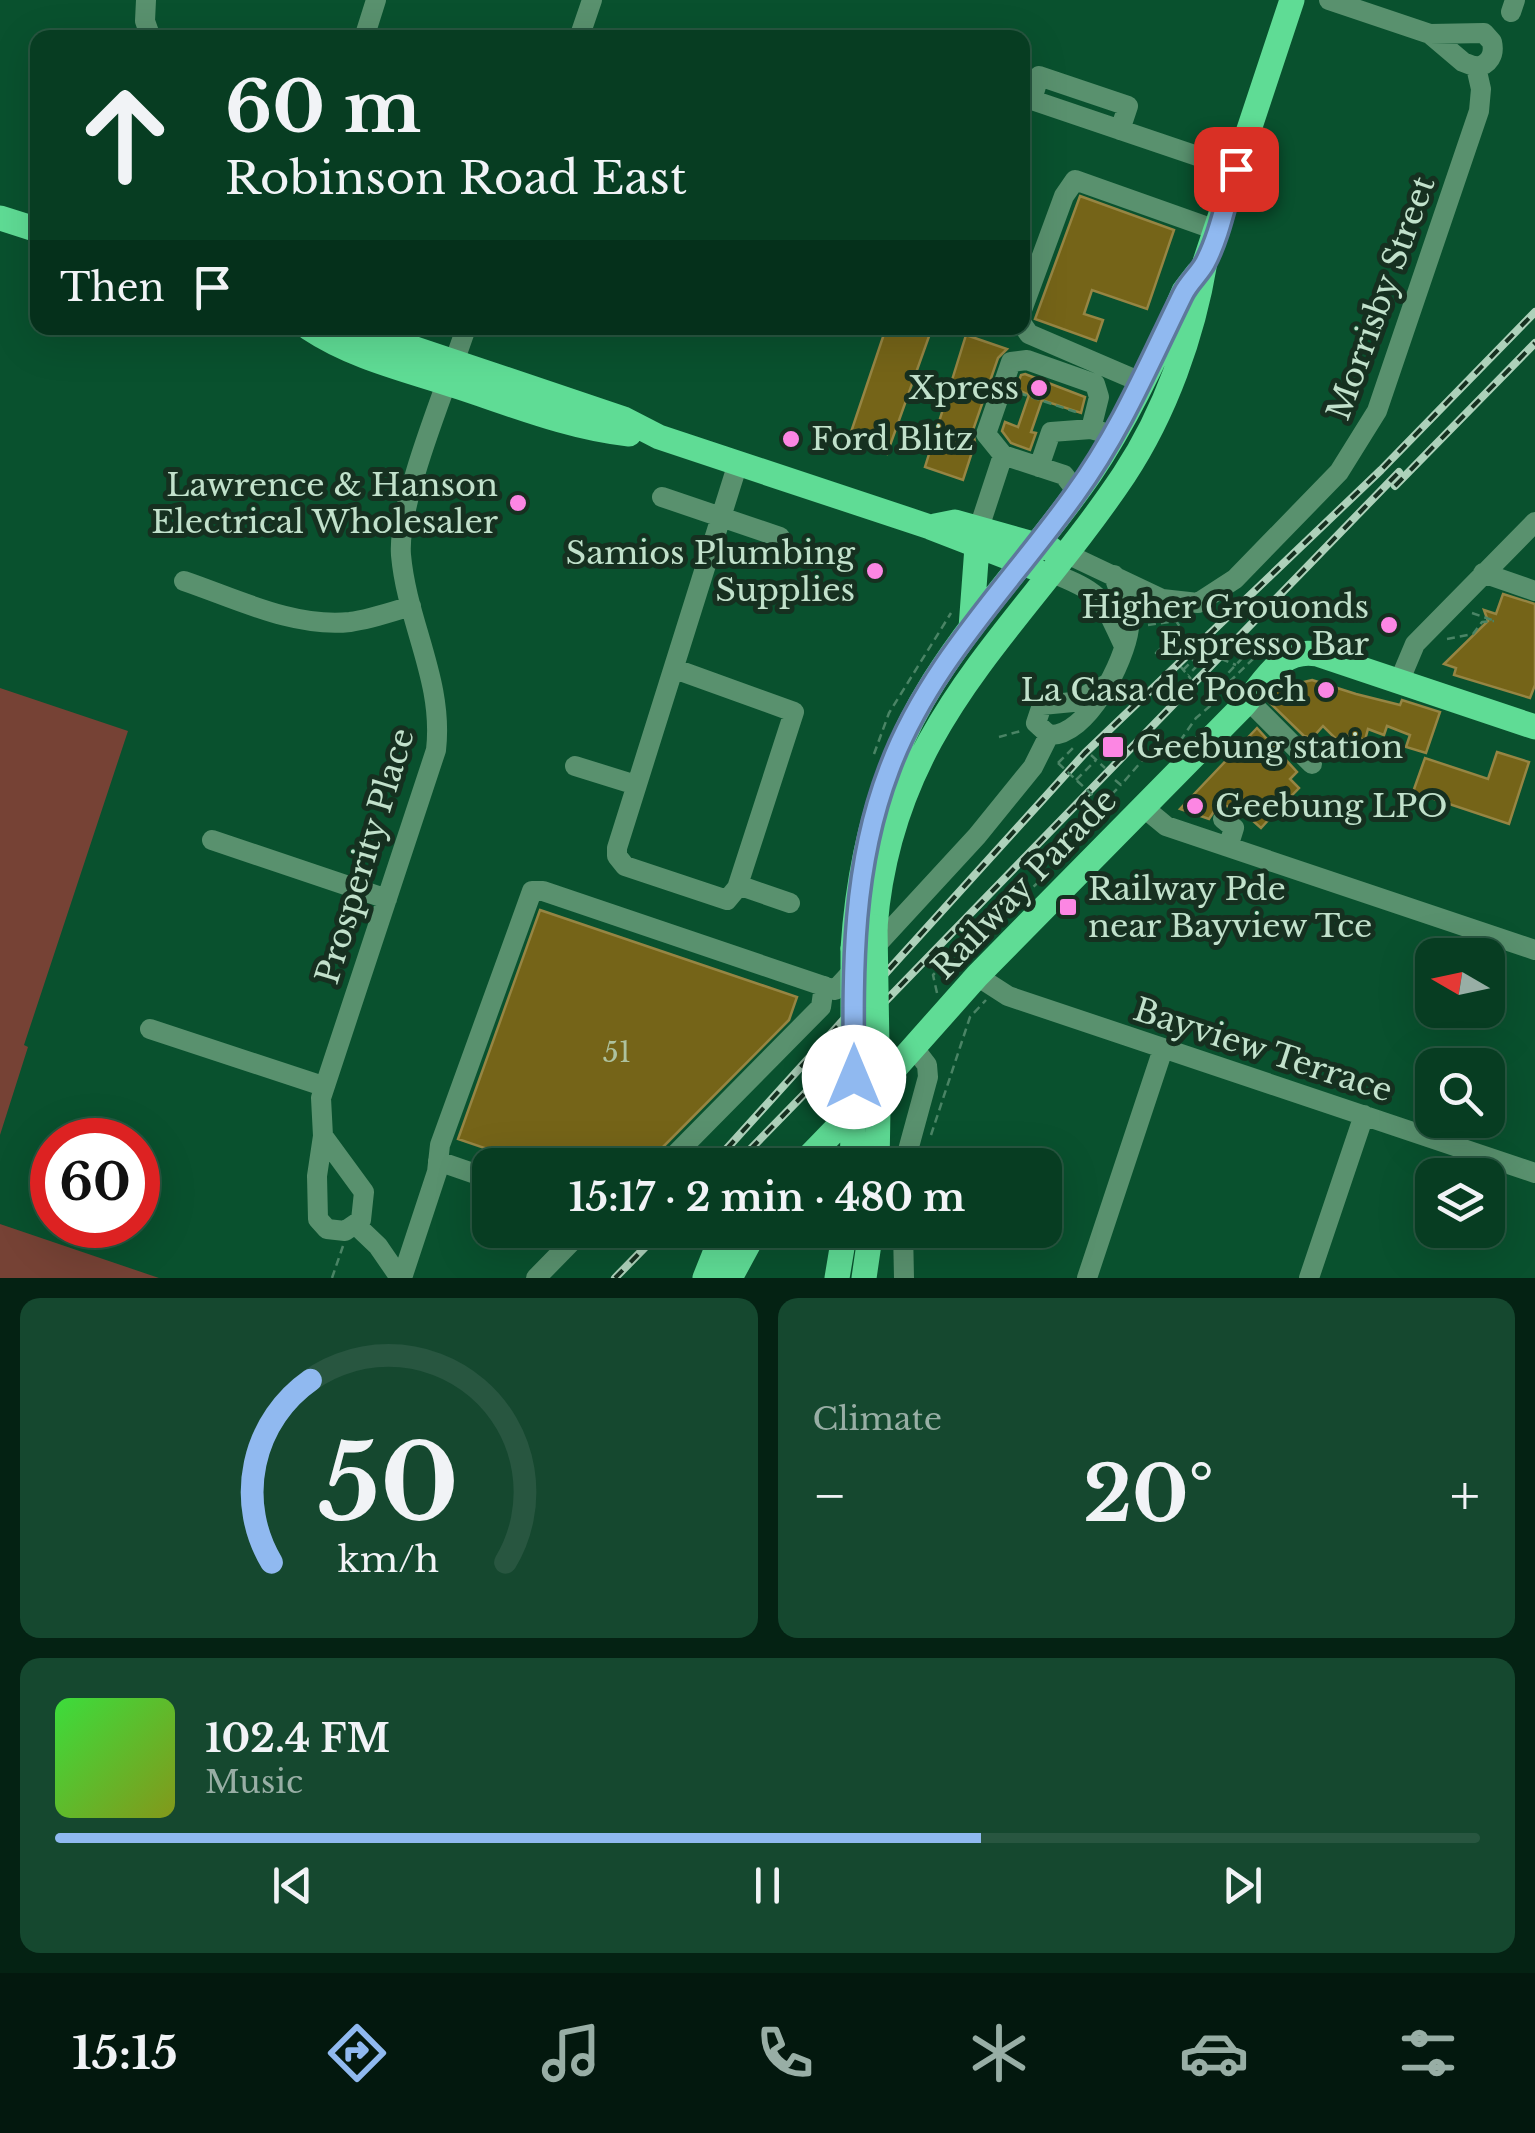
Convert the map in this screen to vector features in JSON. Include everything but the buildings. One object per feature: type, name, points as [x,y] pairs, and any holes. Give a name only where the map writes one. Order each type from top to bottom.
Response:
[{"type":"main road","points":[[877,1148],[875,927],[886,848],[917,761],[961,690],[1126,472],[1153,424],[1199,298],[1205,262],[1292,0]]},
{"type":"main road","points":[[0,218],[30,227]]},
{"type":"main road","points":[[853,1148],[853,949],[863,861],[889,769],[918,708],[971,628],[1029,553],[1070,483],[1096,426],[1143,383],[1184,290],[1205,262]]},
{"type":"main road","points":[[323,335],[348,349],[452,372]]},
{"type":"main road","points":[[369,335],[568,422],[659,437],[930,527],[955,522],[978,538],[1060,564]]},
{"type":"main road","points":[[971,628],[978,538]]},
{"type":"main road","name":"Railway Parade","points":[[818,1148],[914,1048],[986,983],[1143,808],[1230,695],[1297,653],[1316,654],[1398,682]]},
{"type":"main road","points":[[1398,682],[1535,727]]},
{"type":"main road","points":[[705,1278],[719,1248]]},
{"type":"main road","points":[[730,1278],[746,1248]]},
{"type":"main road","points":[[836,1278],[842,1248]]},
{"type":"main road","points":[[864,1278],[868,1248]]},
{"type":"street","points":[[146,0],[148,30]]},
{"type":"street","points":[[367,30],[376,0]]},
{"type":"street","points":[[583,30],[592,0]]},
{"type":"street","name":"Morrisby Street","points":[[1329,0],[1430,34],[1478,32],[1490,36],[1492,54],[1487,63],[1476,68],[1430,34]]},
{"type":"street","name":"Morrisby Street","points":[[1114,576],[1162,599],[1198,602],[1235,579],[1339,472],[1364,437],[1377,411],[1479,111],[1481,89],[1476,68]]},
{"type":"street","points":[[1120,130],[1236,169]]},
{"type":"street","points":[[1030,288],[1064,196],[1074,180],[1216,230]]},
{"type":"street","points":[[1030,334],[1143,383]]},
{"type":"street","name":"Prosperity Place","points":[[350,1228],[327,1229],[318,1218],[323,1086],[432,764],[438,735],[434,686],[402,567],[402,528],[464,335]]},
{"type":"street","points":[[1039,467],[1051,432],[1096,426],[1099,396],[1095,384],[1028,360],[1011,362],[986,434],[1002,455],[1070,483]]},
{"type":"street","points":[[978,538],[1002,455]]},
{"type":"street","points":[[675,669],[794,712],[738,885],[734,894],[724,900],[620,863],[616,848],[738,463]]},
{"type":"street","points":[[662,497],[780,537]]},
{"type":"street","points":[[1398,682],[1416,644],[1535,522]]},
{"type":"street","points":[[682,1148],[822,1008],[829,988],[978,836],[1033,767],[1049,735],[1072,727],[1101,699],[1124,646],[1128,616],[1114,576],[1060,564]]},
{"type":"street","points":[[1060,564],[1099,597],[1124,646]]},
{"type":"street","points":[[1483,573],[1535,591]]},
{"type":"street","points":[[184,580],[286,616],[317,622],[352,622],[411,606]]},
{"type":"street","points":[[1049,735],[1036,724],[1042,705],[1073,702],[1107,684]]},
{"type":"street","points":[[1230,695],[1312,764]]},
{"type":"street","points":[[576,766],[636,785]]},
{"type":"street","points":[[1143,808],[1166,826],[1228,846],[1253,845],[1535,950]]},
{"type":"street","points":[[1223,819],[1234,828],[1228,846]]},
{"type":"street","points":[[212,840],[387,899]]},
{"type":"street","points":[[738,885],[790,903]]},
{"type":"street","points":[[401,1278],[473,1048],[480,1038],[532,891],[543,891],[829,988]]},
{"type":"street","name":"Bayview Terrace","points":[[986,983],[1163,1049],[1535,1173]]},
{"type":"street","points":[[150,1028],[323,1086]]},
{"type":"street","points":[[907,1148],[928,1077],[927,1065],[914,1048]]},
{"type":"street","points":[[1087,1278],[1163,1049]]},
{"type":"street","points":[[1309,1278],[1364,1115]]},
{"type":"street","points":[[323,1136],[336,1148],[364,1192],[364,1213],[350,1228],[378,1246],[401,1278]]},
{"type":"street","points":[[438,1161],[472,1173]]},
{"type":"street","points":[[536,1278],[565,1248]]},
{"type":"street","points":[[903,1248],[904,1278]]},
{"type":"path","points":[[1018,393],[1096,426]]},
{"type":"path","points":[[1447,639],[1473,634],[1482,622],[1494,620],[1472,613]]},
{"type":"path","points":[[1141,626],[1163,622],[1176,622],[1181,628],[1156,652],[1161,656],[1180,636],[1172,629],[1163,622]]},
{"type":"path","points":[[1176,640],[1236,666]]},
{"type":"path","points":[[1213,640],[1218,645],[1190,677],[1182,668],[1202,652],[1213,640]]},
{"type":"path","points":[[1161,767],[1196,718],[1230,695],[1216,687],[1248,651],[1254,658],[1227,684]]},
{"type":"path","points":[[999,737],[1022,731]]},
{"type":"path","points":[[1084,737],[1058,763],[1102,804],[1154,748],[1168,760]]},
{"type":"path","points":[[1090,755],[1105,768]]},
{"type":"path","points":[[1076,780],[1096,760]]},
{"type":"path","points":[[1115,780],[1121,785]]},
{"type":"path","points":[[928,1145],[970,1018],[986,983]]},
{"type":"path","points":[[332,1278],[350,1228]]},
{"type":"shaded area","points":[[0,688],[128,731],[24,1045],[28,1047],[0,1135]]},
{"type":"shaded area","points":[[0,1224],[30,1234],[30,1248],[71,1248],[159,1278],[0,1278]]},
{"type":"railway","points":[[727,1148],[1085,753],[1381,470],[1535,312]]},
{"type":"railway","points":[[1395,486],[1535,343]]},
{"type":"railway","points":[[838,1050],[1399,472]]},
{"type":"railway","points":[[752,1148],[852,1045]]},
{"type":"railway","points":[[615,1278],[644,1248]]},
{"type":"place","name":"Xpress","points":[[1039,388]]},
{"type":"place","name":"Ford Blitz","points":[[791,439]]},
{"type":"place","name":"Lawrence & Hanson Electrical Wholesaler","points":[[518,503]]},
{"type":"place","name":"Samios Plumbing Supplies","points":[[875,571]]},
{"type":"place","name":"Higher Grouonds Espresso Bar","points":[[1389,625]]},
{"type":"place","name":"La Casa de Pooch","points":[[1326,690]]},
{"type":"place","name":"Geebung station","points":[[1113,747]]},
{"type":"place","name":"Geebung LPO","points":[[1195,806]]},
{"type":"place","name":"Railway Pde near Bayview Tce","points":[[1068,907]]},
{"type":"route","points":[[854,1077],[853,949],[858,894],[871,827],[889,769],[918,708],[950,656],[1060,516],[1132,405],[1184,290],[1205,262],[1236,169]]}]
